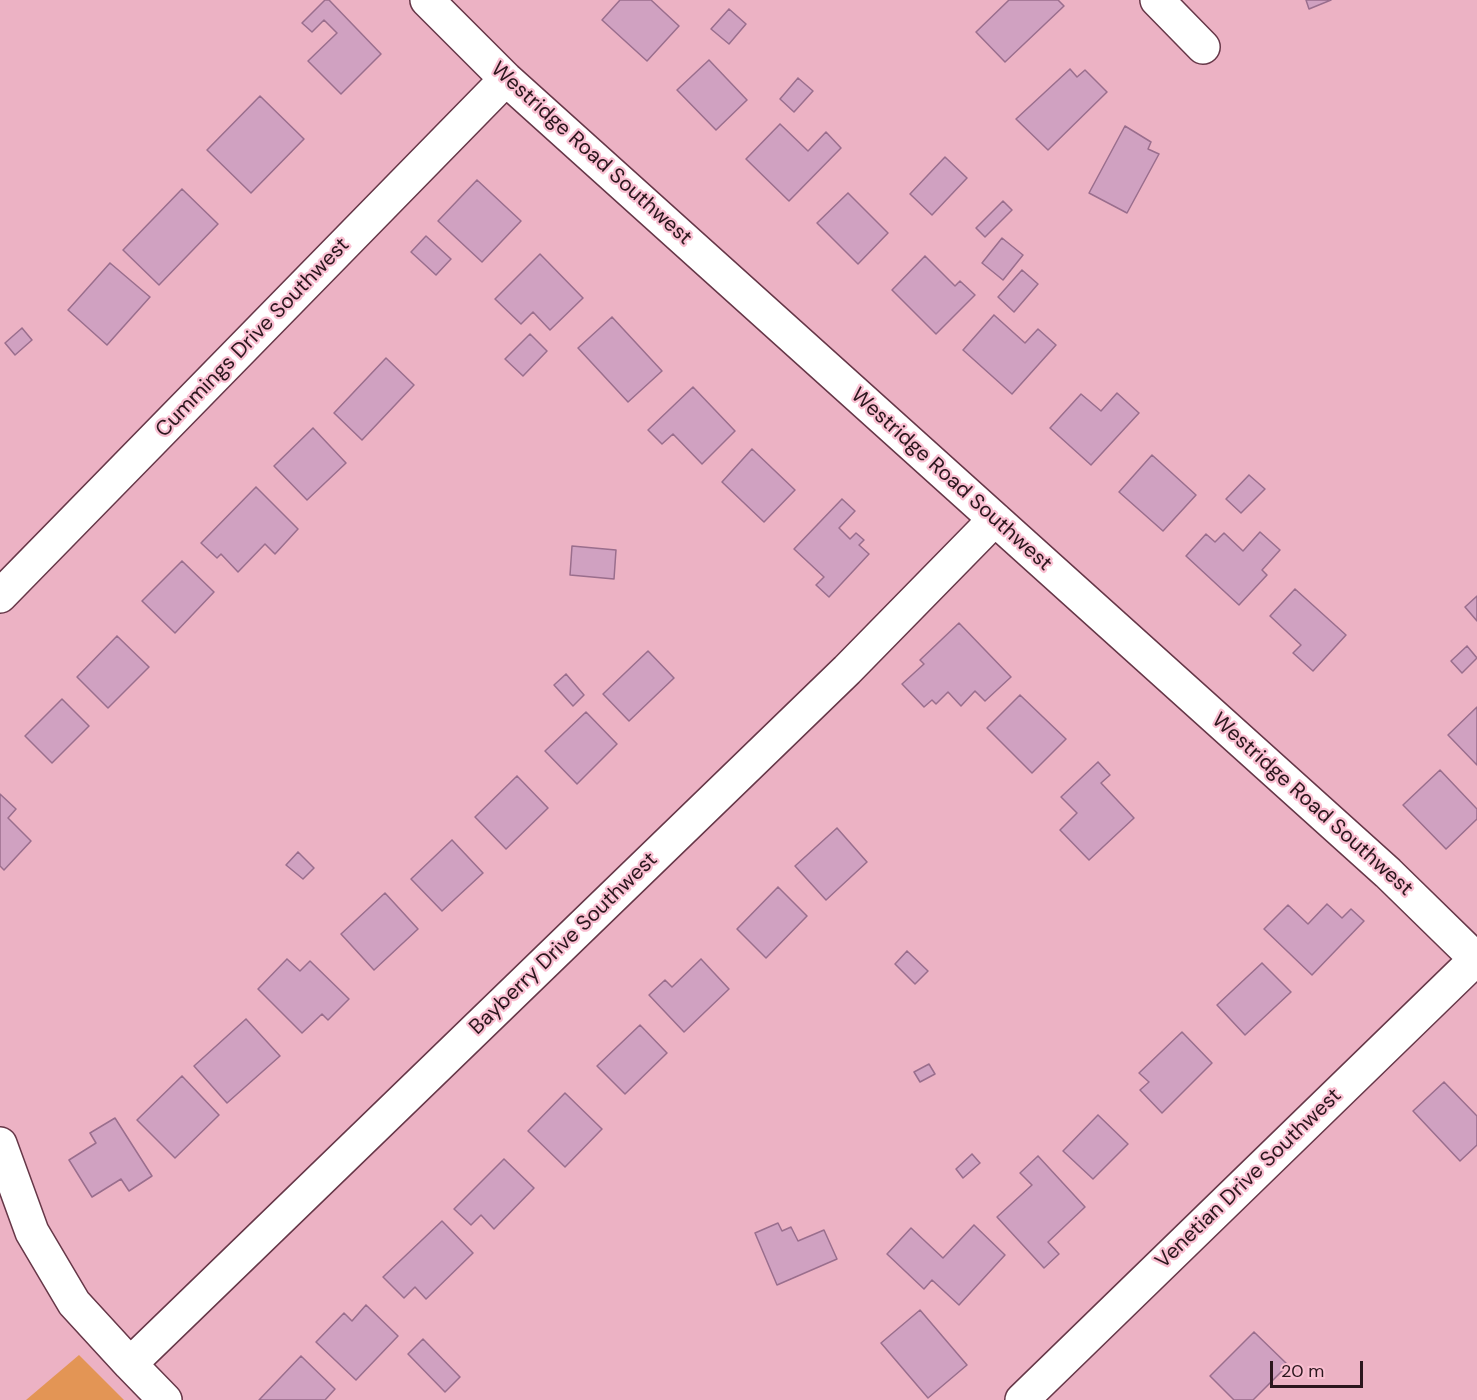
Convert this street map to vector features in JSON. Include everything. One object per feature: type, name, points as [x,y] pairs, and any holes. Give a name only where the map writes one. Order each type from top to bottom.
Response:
[{"type":"street","name":"Westridge Road Southwest","points":[[427,0],[506,79],[1388,873],[1477,959]]},
{"type":"street","points":[[1157,0],[1203,47]]},
{"type":"street","name":"Cummings Drive Southwest","points":[[0,596],[506,79]]},
{"type":"street","name":"Bayberry Drive Southwest","points":[[130,1365],[848,670],[995,519]]},
{"type":"street","name":"Venetian Drive Southwest","points":[[1022,1400],[1477,959]]},
{"type":"street","points":[[0,1144],[32,1232],[74,1302],[130,1365],[165,1400]]},
{"type":"shaded area","points":[[79,1355],[124,1400],[26,1400]]},
{"type":"building","points":[[325,0],[329,0],[381,54],[341,94],[308,61],[337,33],[324,20],[312,32],[302,23]]},
{"type":"building","points":[[620,0],[651,0],[679,26],[647,61],[602,20]]},
{"type":"building","points":[[1009,0],[1058,0],[1064,6],[1005,62],[976,32]]},
{"type":"building","points":[[1306,0],[1331,0],[1309,9]]},
{"type":"building","points":[[729,9],[746,24],[729,44],[711,29]]},
{"type":"building","points":[[709,60],[747,100],[716,130],[677,90]]},
{"type":"building","points":[[1070,69],[1077,77],[1085,70],[1107,92],[1048,150],[1016,119]]},
{"type":"building","points":[[798,78],[813,91],[794,112],[780,99]]},
{"type":"building","points":[[260,96],[304,139],[251,193],[207,150]]},
{"type":"building","points":[[780,124],[808,151],[826,132],[841,148],[789,201],[746,159]]},
{"type":"building","points":[[1125,126],[1151,142],[1148,149],[1159,154],[1127,213],[1089,193]]},
{"type":"building","points":[[945,157],[967,178],[932,215],[910,194]]},
{"type":"building","points":[[477,180],[521,221],[482,262],[438,221]]},
{"type":"building","points":[[182,189],[218,224],[159,285],[123,250]]},
{"type":"building","points":[[848,193],[888,233],[858,264],[817,223]]},
{"type":"building","points":[[1003,201],[1012,210],[985,237],[976,228]]},
{"type":"building","points":[[426,236],[451,259],[436,275],[411,252]]},
{"type":"building","points":[[1002,238],[1023,255],[1003,280],[982,263]]},
{"type":"building","points":[[540,254],[583,298],[550,330],[533,312],[521,324],[495,299]]},
{"type":"building","points":[[925,256],[955,286],[960,281],[975,295],[936,334],[892,290]]},
{"type":"building","points":[[110,263],[150,297],[107,345],[68,310]]},
{"type":"building","points":[[1022,270],[1038,284],[1014,312],[998,297]]},
{"type":"building","points":[[994,315],[1025,343],[1038,329],[1056,345],[1012,394],[963,350]]},
{"type":"building","points":[[612,317],[662,371],[628,402],[578,348]]},
{"type":"building","points":[[22,328],[32,340],[15,355],[5,343]]},
{"type":"building","points":[[530,334],[547,351],[523,376],[505,359]]},
{"type":"building","points":[[386,358],[414,385],[362,440],[334,413]]},
{"type":"building","points":[[693,387],[735,431],[702,464],[673,434],[662,444],[648,430]]},
{"type":"building","points":[[1117,393],[1139,413],[1091,465],[1050,428],[1081,394],[1101,411]]},
{"type":"building","points":[[313,428],[346,463],[307,500],[274,466]]},
{"type":"building","points":[[752,449],[795,490],[764,522],[722,482]]},
{"type":"building","points":[[1152,455],[1196,495],[1163,531],[1119,492]]},
{"type":"building","points":[[1249,475],[1265,489],[1241,513],[1226,499]]},
{"type":"building","points":[[256,487],[298,529],[275,554],[265,544],[238,572],[221,554],[217,558],[201,543]]},
{"type":"building","points":[[842,499],[855,511],[839,528],[850,539],[856,533],[864,540],[859,545],[869,554],[829,597],[816,585],[824,577],[794,549]]},
{"type":"building","points":[[1260,532],[1280,550],[1262,570],[1267,575],[1239,605],[1186,556],[1206,534],[1215,542],[1224,533],[1243,551]]},
{"type":"building","points":[[572,546],[616,550],[614,579],[570,575]]},
{"type":"building","points":[[182,561],[214,592],[175,633],[142,601]]},
{"type":"building","points":[[1295,589],[1346,635],[1313,671],[1293,653],[1301,645],[1270,616]]},
{"type":"building","points":[[1477,596],[1477,621],[1465,607]]},
{"type":"building","points":[[959,623],[1011,677],[985,701],[975,691],[961,706],[948,692],[936,704],[932,700],[924,707],[902,684],[924,664],[920,660]]},
{"type":"building","points":[[117,636],[149,667],[108,708],[77,677]]},
{"type":"building","points":[[1467,646],[1477,658],[1462,673],[1451,661]]},
{"type":"building","points":[[648,651],[674,678],[629,721],[603,694]]},
{"type":"building","points":[[566,674],[584,695],[573,706],[554,685]]},
{"type":"building","points":[[1020,695],[1066,739],[1032,773],[987,728]]},
{"type":"building","points":[[62,699],[89,726],[52,763],[25,736]]},
{"type":"building","points":[[1477,707],[1477,765],[1448,735]]},
{"type":"building","points":[[586,712],[617,744],[577,784],[545,751]]},
{"type":"building","points":[[1098,762],[1110,775],[1101,783],[1134,818],[1089,860],[1060,830],[1077,813],[1061,797]]},
{"type":"building","points":[[1440,770],[1477,809],[1477,819],[1446,849],[1403,805]]},
{"type":"building","points":[[517,776],[548,808],[506,849],[475,817]]},
{"type":"building","points":[[0,794],[16,809],[8,818],[31,841],[4,870],[0,866]]},
{"type":"building","points":[[837,828],[867,862],[826,900],[795,866]]},
{"type":"building","points":[[452,840],[483,873],[442,911],[411,879]]},
{"type":"building","points":[[298,852],[314,868],[303,879],[286,865]]},
{"type":"building","points":[[778,887],[807,916],[766,958],[737,929]]},
{"type":"building","points":[[385,893],[418,929],[374,970],[341,934]]},
{"type":"building","points":[[1327,904],[1342,918],[1351,909],[1364,921],[1312,975],[1264,929],[1288,905],[1308,924]]},
{"type":"building","points":[[907,951],[928,971],[915,984],[895,964]]},
{"type":"building","points":[[287,959],[300,971],[310,961],[349,999],[328,1020],[322,1014],[302,1033],[258,989]]},
{"type":"building","points":[[701,959],[729,989],[684,1032],[649,995],[665,980],[672,987]]},
{"type":"building","points":[[1262,963],[1291,992],[1245,1035],[1217,1005]]},
{"type":"building","points":[[246,1019],[280,1056],[227,1103],[194,1066]]},
{"type":"building","points":[[640,1025],[667,1053],[625,1094],[597,1066]]},
{"type":"building","points":[[1182,1032],[1212,1063],[1162,1113],[1140,1090],[1149,1082],[1139,1073]]},
{"type":"building","points":[[929,1064],[935,1074],[920,1082],[914,1072]]},
{"type":"building","points":[[182,1076],[219,1115],[175,1158],[137,1120]]},
{"type":"building","points":[[1444,1082],[1477,1116],[1477,1145],[1460,1161],[1413,1111]]},
{"type":"building","points":[[565,1093],[602,1129],[565,1167],[528,1131]]},
{"type":"building","points":[[1098,1115],[1128,1144],[1093,1179],[1063,1151]]},
{"type":"building","points":[[115,1118],[152,1176],[129,1191],[121,1179],[92,1197],[69,1160],[96,1143],[90,1133]]},
{"type":"building","points":[[972,1154],[980,1163],[963,1178],[956,1169]]},
{"type":"building","points":[[1038,1156],[1085,1207],[1048,1242],[1059,1254],[1044,1268],[997,1217],[1032,1185],[1020,1173]]},
{"type":"building","points":[[504,1159],[534,1188],[494,1229],[481,1215],[471,1225],[454,1209]]},
{"type":"building","points":[[442,1221],[473,1253],[426,1299],[415,1287],[404,1298],[383,1277]]},
{"type":"building","points":[[778,1223],[782,1231],[791,1227],[798,1241],[824,1230],[837,1259],[777,1285],[755,1233]]},
{"type":"building","points":[[974,1225],[1005,1255],[959,1305],[932,1280],[924,1289],[887,1254],[911,1228],[943,1258]]},
{"type":"building","points":[[366,1305],[398,1336],[356,1380],[316,1342],[344,1313],[352,1321]]},
{"type":"building","points":[[920,1310],[967,1365],[928,1398],[881,1343]]},
{"type":"building","points":[[1254,1332],[1288,1365],[1253,1400],[1234,1400],[1210,1376]]},
{"type":"building","points":[[423,1339],[460,1377],[445,1392],[408,1354]]},
{"type":"building","points":[[301,1356],[335,1389],[325,1400],[259,1400]]}]
